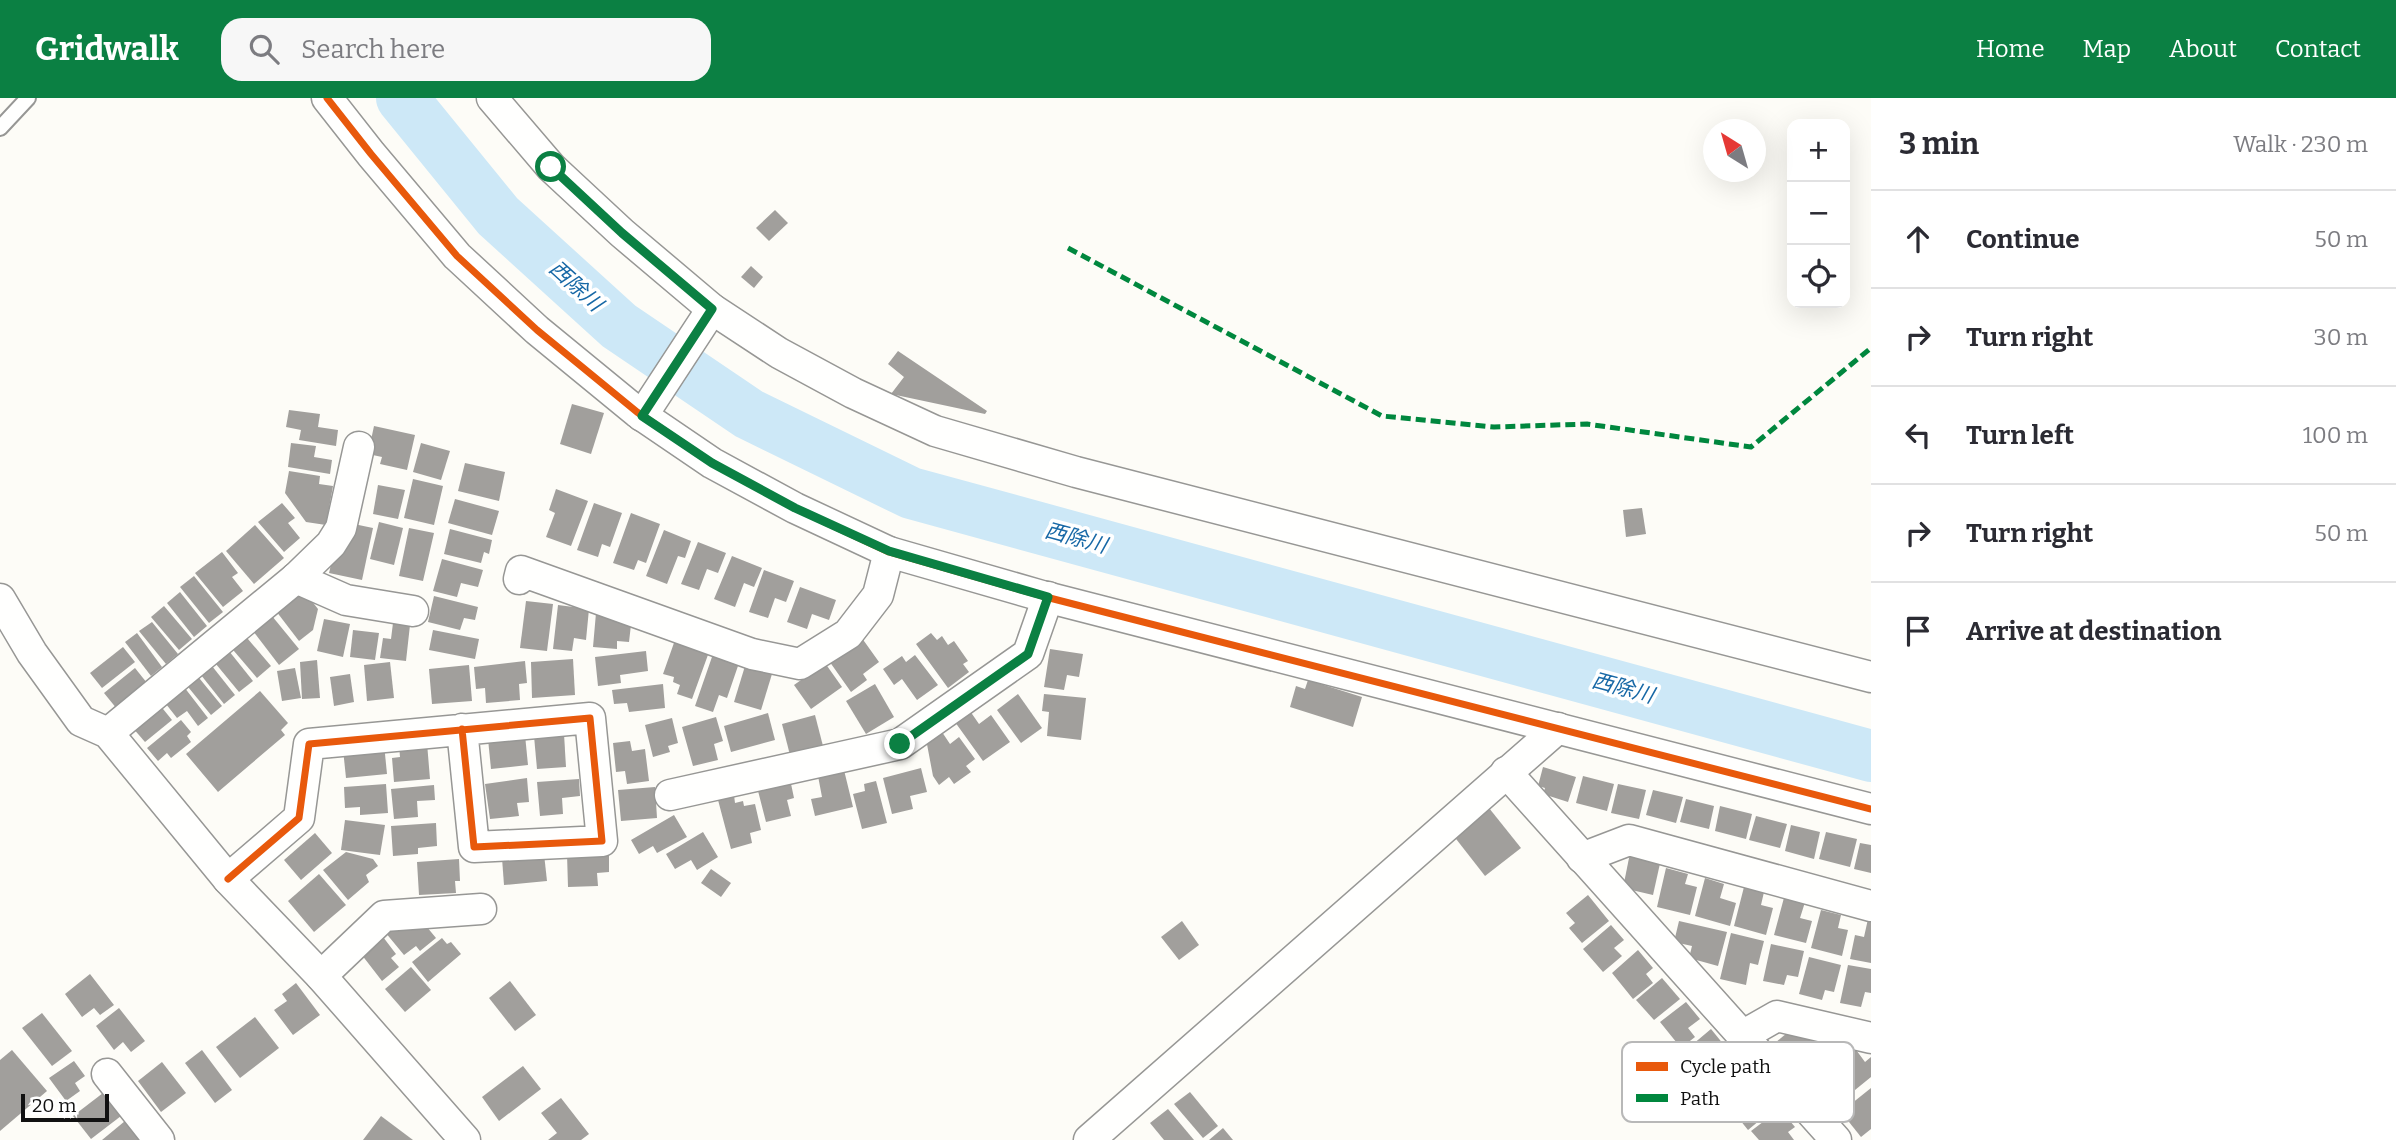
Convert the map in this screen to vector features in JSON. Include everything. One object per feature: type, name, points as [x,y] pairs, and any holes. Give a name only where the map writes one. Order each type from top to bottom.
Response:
[{"type":"street","points":[[327,98],[457,256],[537,330],[646,409],[712,463],[795,508],[889,551],[1048,597],[1871,809]]},
{"type":"street","points":[[492,98],[551,167],[622,233],[706,318],[853,393],[935,431],[1076,472],[1871,677]]},
{"type":"street","points":[[646,409],[706,318]]},
{"type":"street","points":[[108,733],[296,578],[331,544],[341,528],[359,447]]},
{"type":"street","points":[[519,579],[521,571],[752,654],[800,664],[848,634],[878,595],[889,551]]},
{"type":"street","points":[[296,578],[346,600],[413,611]]},
{"type":"street","points":[[670,796],[900,744],[1028,654],[1048,597]]},
{"type":"street","points":[[0,600],[32,653],[81,721],[108,733],[228,879],[321,976],[464,1140]]},
{"type":"street","points":[[228,879],[299,818],[309,744],[462,729],[590,718],[602,841],[474,847],[462,729]]},
{"type":"street","points":[[1089,1140],[1558,728]]},
{"type":"street","points":[[1506,772],[1747,1042]]},
{"type":"street","points":[[1582,858],[1629,840],[1871,906]]},
{"type":"street","points":[[321,976],[384,915],[481,909]]},
{"type":"street","points":[[1742,1036],[1777,1016],[1871,1038]]},
{"type":"street","points":[[107,1074],[159,1140]]},
{"type":"street","points":[[1820,1122],[1836,1140]]},
{"type":"lane","points":[[0,128],[28,98]]},
{"type":"building","points":[[775,210],[788,223],[769,241],[756,228]]},
{"type":"building","points":[[751,266],[763,277],[754,288],[741,277]]},
{"type":"building","points":[[898,351],[987,411],[985,414],[891,394],[904,377],[888,364]]},
{"type":"building","points":[[572,404],[604,413],[591,454],[560,444]]},
{"type":"building","points":[[289,410],[320,414],[318,427],[338,430],[336,446],[299,440],[301,430],[286,427]]},
{"type":"building","points":[[374,426],[415,435],[407,470],[380,464],[382,457],[368,454]]},
{"type":"building","points":[[291,443],[316,446],[314,457],[332,460],[330,474],[288,467]]},
{"type":"building","points":[[421,443],[450,451],[441,480],[413,472]]},
{"type":"building","points":[[465,463],[505,472],[499,501],[458,491]]},
{"type":"building","points":[[289,471],[320,476],[319,484],[333,486],[326,525],[306,522],[285,493]]},
{"type":"building","points":[[413,479],[443,486],[434,525],[404,518]]},
{"type":"building","points":[[378,485],[405,490],[398,519],[373,514]]},
{"type":"building","points":[[556,489],[588,501],[571,546],[546,537],[555,513],[549,510]]},
{"type":"building","points":[[455,499],[499,511],[492,535],[448,523]]},
{"type":"building","points":[[282,503],[295,518],[288,523],[300,538],[284,552],[258,522]]},
{"type":"building","points":[[594,503],[622,513],[610,547],[602,544],[598,557],[577,550]]},
{"type":"building","points":[[1642,508],[1646,534],[1626,537],[1623,510]]},
{"type":"building","points":[[631,513],[660,524],[646,563],[638,560],[634,570],[613,563]]},
{"type":"building","points":[[379,522],[403,528],[394,565],[370,559]]},
{"type":"building","points":[[349,523],[373,528],[362,580],[329,573],[335,548]]},
{"type":"building","points":[[255,525],[284,558],[254,584],[226,551]]},
{"type":"building","points":[[409,528],[434,533],[423,581],[399,576]]},
{"type":"building","points":[[450,529],[492,540],[489,554],[484,552],[481,563],[444,554]]},
{"type":"building","points":[[664,530],[691,541],[685,558],[678,556],[667,584],[646,576]]},
{"type":"building","points":[[698,542],[726,553],[718,573],[707,569],[699,590],[681,584]]},
{"type":"building","points":[[222,552],[238,573],[232,577],[243,591],[223,607],[195,573]]},
{"type":"building","points":[[732,556],[762,568],[754,587],[744,583],[735,607],[714,599]]},
{"type":"building","points":[[442,559],[483,570],[478,587],[461,583],[457,597],[433,591]]},
{"type":"building","points":[[764,570],[794,581],[786,602],[775,598],[768,618],[749,612]]},
{"type":"building","points":[[194,576],[223,612],[209,623],[180,587]]},
{"type":"building","points":[[800,587],[836,600],[829,620],[812,614],[807,629],[787,622]]},
{"type":"building","points":[[303,590],[318,609],[313,630],[299,641],[276,611]]},
{"type":"building","points":[[180,592],[207,626],[194,637],[167,603]]},
{"type":"building","points":[[434,596],[478,607],[475,620],[464,618],[460,630],[428,622]]},
{"type":"building","points":[[526,601],[553,604],[547,651],[520,648]]},
{"type":"building","points":[[558,605],[589,609],[586,640],[574,638],[572,651],[553,649]]},
{"type":"building","points":[[164,606],[192,639],[179,650],[151,617]]},
{"type":"building","points":[[596,613],[632,616],[629,642],[617,641],[617,649],[593,647]]},
{"type":"building","points":[[272,616],[299,649],[279,665],[253,631]]},
{"type":"building","points":[[324,619],[350,624],[343,657],[317,651]]},
{"type":"building","points":[[152,622],[178,654],[166,664],[139,631]]},
{"type":"building","points":[[393,623],[410,625],[406,661],[380,658],[383,638],[391,639]]},
{"type":"building","points":[[353,630],[379,633],[375,660],[350,657]]},
{"type":"building","points":[[433,630],[479,639],[475,659],[429,650]]},
{"type":"building","points":[[242,632],[271,666],[257,678],[228,644]]},
{"type":"building","points":[[137,633],[162,667],[151,676],[125,642]]},
{"type":"building","points":[[931,633],[937,640],[942,636],[948,645],[954,641],[968,661],[963,664],[969,672],[948,688],[916,644]]},
{"type":"building","points":[[859,634],[879,662],[863,674],[867,680],[851,692],[827,658]]},
{"type":"building","points":[[675,640],[709,652],[692,699],[677,694],[680,685],[673,682],[674,677],[663,674]]},
{"type":"building","points":[[225,646],[253,681],[239,692],[211,658]]},
{"type":"building","points":[[123,647],[135,662],[102,688],[90,673]]},
{"type":"building","points":[[1050,649],[1083,654],[1079,677],[1067,675],[1064,690],[1044,687]]},
{"type":"building","points":[[646,651],[648,671],[620,675],[621,683],[598,686],[595,657]]},
{"type":"building","points":[[713,654],[739,663],[727,698],[719,695],[713,712],[695,706]]},
{"type":"building","points":[[915,655],[938,685],[917,700],[902,679],[894,685],[883,669],[902,656],[906,662]]},
{"type":"building","points":[[573,659],[575,695],[532,698],[531,662]]},
{"type":"building","points":[[317,660],[320,698],[302,699],[300,662]]},
{"type":"building","points":[[208,661],[235,695],[224,704],[197,670]]},
{"type":"building","points":[[525,661],[527,683],[519,684],[520,700],[486,703],[485,688],[476,689],[474,667]]},
{"type":"building","points":[[390,662],[394,698],[367,701],[364,665]]},
{"type":"building","points":[[825,663],[842,687],[811,709],[794,685]]},
{"type":"building","points":[[469,665],[472,701],[432,704],[429,669]]},
{"type":"building","points":[[745,666],[772,674],[761,710],[734,702]]},
{"type":"building","points":[[135,668],[147,683],[117,709],[104,693]]},
{"type":"building","points":[[295,668],[301,698],[282,701],[277,671]]},
{"type":"building","points":[[195,673],[222,706],[211,715],[184,682]]},
{"type":"building","points":[[350,674],[354,702],[334,706],[330,677]]},
{"type":"building","points":[[1308,680],[1362,697],[1353,727],[1290,707],[1296,686],[1305,689]]},
{"type":"building","points":[[181,683],[208,718],[198,726],[187,711],[177,718],[162,699]]},
{"type":"building","points":[[663,684],[665,708],[629,712],[627,703],[614,704],[612,690]]},
{"type":"building","points":[[875,684],[894,717],[866,734],[846,701]]},
{"type":"building","points":[[260,691],[288,723],[281,730],[285,735],[218,792],[186,754]]},
{"type":"building","points":[[1018,694],[1042,728],[1021,743],[997,710]]},
{"type":"building","points":[[1044,694],[1086,698],[1081,740],[1047,736],[1049,712],[1042,711]]},
{"type":"building","points":[[159,704],[172,720],[145,742],[132,727]]},
{"type":"building","points":[[970,711],[979,724],[991,715],[1010,742],[983,761],[955,722]]},
{"type":"building","points":[[768,713],[775,740],[731,752],[724,726]]},
{"type":"building","points":[[815,715],[823,746],[790,755],[782,724]]},
{"type":"building","points":[[716,717],[723,741],[714,744],[718,760],[693,766],[682,727]]},
{"type":"building","points":[[672,718],[678,743],[668,746],[670,752],[653,757],[645,725]]},
{"type":"building","points":[[181,720],[191,732],[187,736],[191,742],[171,758],[167,753],[158,761],[147,748]]},
{"type":"building","points":[[940,729],[950,744],[959,737],[975,759],[966,766],[971,772],[954,784],[949,777],[939,785],[933,776],[926,739]]},
{"type":"building","points":[[564,734],[566,767],[537,769],[534,736]]},
{"type":"building","points":[[525,735],[528,765],[491,769],[488,739]]},
{"type":"building","points":[[630,741],[632,751],[645,749],[649,781],[627,784],[625,771],[616,772],[613,743]]},
{"type":"building","points":[[427,743],[430,779],[394,782],[392,758],[400,757],[399,745]]},
{"type":"building","points":[[384,744],[387,774],[346,778],[343,749]]},
{"type":"building","points":[[1543,767],[1576,777],[1568,802],[1543,794],[1545,788],[1538,786]]},
{"type":"building","points":[[921,768],[927,792],[910,796],[913,809],[892,814],[883,778]]},
{"type":"building","points":[[844,770],[853,807],[815,816],[811,799],[822,797],[818,776]]},
{"type":"building","points":[[1583,776],[1614,784],[1607,811],[1576,803]]},
{"type":"building","points":[[527,778],[529,802],[517,803],[519,816],[490,819],[485,784]]},
{"type":"building","points":[[579,779],[580,796],[562,798],[563,814],[540,816],[537,782]]},
{"type":"building","points":[[790,779],[794,798],[787,800],[791,816],[766,822],[757,787]]},
{"type":"building","points":[[876,781],[887,823],[862,829],[853,794],[865,791],[864,784]]},
{"type":"building","points":[[386,784],[388,813],[360,815],[360,807],[345,808],[344,787]]},
{"type":"building","points":[[1618,784],[1646,790],[1639,819],[1611,813]]},
{"type":"building","points":[[434,785],[435,800],[417,801],[418,817],[394,819],[391,789]]},
{"type":"building","points":[[655,787],[657,818],[621,821],[618,790]]},
{"type":"building","points":[[1653,790],[1683,797],[1676,823],[1646,815]]},
{"type":"building","points":[[734,795],[735,803],[743,801],[744,806],[755,804],[761,830],[750,833],[752,843],[731,849],[718,800]]},
{"type":"building","points":[[1686,799],[1714,806],[1709,829],[1680,822]]},
{"type":"building","points":[[1720,806],[1752,814],[1746,839],[1715,831]]},
{"type":"building","points":[[1489,808],[1521,848],[1485,876],[1453,835]]},
{"type":"building","points":[[674,815],[687,837],[657,853],[653,846],[639,854],[631,840]]},
{"type":"building","points":[[1756,816],[1787,824],[1780,848],[1749,840]]},
{"type":"building","points":[[345,820],[385,825],[380,855],[341,850]]},
{"type":"building","points":[[436,823],[437,846],[418,848],[418,854],[393,856],[391,826]]},
{"type":"building","points":[[1791,825],[1820,832],[1814,859],[1785,851]]},
{"type":"building","points":[[703,832],[718,857],[697,870],[691,860],[675,869],[666,854]]},
{"type":"building","points":[[1826,832],[1857,839],[1850,867],[1819,859]]},
{"type":"building","points":[[315,833],[332,853],[301,880],[284,860]]},
{"type":"building","points":[[1860,843],[1871,845],[1871,873],[1854,869]]},
{"type":"building","points":[[346,852],[373,859],[378,866],[366,875],[369,882],[348,900],[323,870]]},
{"type":"building","points":[[609,853],[609,872],[597,873],[598,886],[568,887],[567,854]]},
{"type":"building","points":[[1630,853],[1661,859],[1653,895],[1623,888]]},
{"type":"building","points":[[544,854],[547,881],[504,885],[502,858]]},
{"type":"building","points":[[459,859],[460,881],[455,881],[456,893],[419,895],[417,862]]},
{"type":"building","points":[[1666,868],[1688,874],[1685,884],[1697,887],[1690,915],[1657,907]]},
{"type":"building","points":[[711,869],[731,883],[721,897],[701,883]]},
{"type":"building","points":[[319,874],[346,905],[314,932],[288,901]]},
{"type":"building","points":[[1705,878],[1724,884],[1720,898],[1736,903],[1730,926],[1695,916]]},
{"type":"building","points":[[1744,887],[1764,892],[1761,905],[1773,908],[1766,935],[1734,926]]},
{"type":"building","points":[[1785,894],[1806,899],[1800,918],[1812,921],[1806,943],[1774,935]]},
{"type":"building","points":[[1588,895],[1609,921],[1582,943],[1569,928],[1575,923],[1566,913]]},
{"type":"building","points":[[1821,910],[1841,915],[1838,928],[1848,930],[1842,956],[1811,948]]},
{"type":"building","points":[[417,915],[436,938],[420,951],[416,946],[404,955],[385,932]]},
{"type":"building","points":[[1868,919],[1871,920],[1871,963],[1850,959],[1855,935],[1864,937]]},
{"type":"building","points":[[1182,921],[1199,945],[1179,960],[1161,937]]},
{"type":"building","points":[[1679,921],[1727,932],[1718,966],[1689,958],[1692,946],[1674,942]]},
{"type":"building","points":[[1611,925],[1624,940],[1614,948],[1622,956],[1603,972],[1583,949]]},
{"type":"building","points":[[380,933],[396,954],[391,958],[399,967],[382,981],[358,950]]},
{"type":"building","points":[[1731,933],[1764,941],[1758,965],[1750,963],[1746,985],[1720,979]]},
{"type":"building","points":[[442,938],[447,944],[451,942],[461,954],[428,982],[412,962]]},
{"type":"building","points":[[1771,944],[1804,951],[1798,977],[1787,975],[1784,985],[1763,981]]},
{"type":"building","points":[[1638,950],[1653,968],[1646,974],[1653,983],[1633,999],[1612,973]]},
{"type":"building","points":[[1809,957],[1841,965],[1834,992],[1825,990],[1822,1000],[1799,994]]},
{"type":"building","points":[[1848,965],[1871,969],[1871,993],[1865,992],[1861,1007],[1840,1003]]},
{"type":"building","points":[[411,967],[431,990],[405,1012],[385,989]]},
{"type":"building","points":[[90,974],[114,1005],[100,1015],[94,1008],[82,1017],[65,994]]},
{"type":"building","points":[[1662,978],[1680,999],[1654,1020],[1636,1000]]},
{"type":"building","points":[[510,981],[536,1015],[515,1031],[489,998]]},
{"type":"building","points":[[296,983],[320,1015],[293,1035],[274,1010],[287,1001],[282,994]]},
{"type":"building","points":[[1686,1002],[1700,1019],[1688,1028],[1695,1037],[1689,1042],[1676,1042],[1660,1022]]},
{"type":"building","points":[[119,1008],[145,1041],[131,1052],[123,1042],[114,1050],[96,1026]]},
{"type":"building","points":[[42,1013],[72,1051],[52,1066],[22,1028]]},
{"type":"building","points":[[255,1017],[279,1048],[240,1078],[216,1047]]},
{"type":"building","points":[[1711,1029],[1722,1042],[1696,1042]]},
{"type":"building","points":[[1787,1033],[1805,1033],[1812,1042],[1776,1042]]},
{"type":"building","points":[[1854,1047],[1865,1062],[1871,1057],[1871,1077],[1855,1090]]},
{"type":"building","points":[[12,1050],[47,1091],[0,1131],[0,1060]]},
{"type":"building","points":[[202,1050],[232,1090],[215,1103],[185,1063]]},
{"type":"building","points":[[74,1061],[85,1076],[75,1083],[80,1091],[66,1101],[49,1078]]},
{"type":"building","points":[[162,1062],[186,1093],[161,1112],[138,1081]]},
{"type":"building","points":[[523,1066],[541,1089],[499,1121],[482,1097]]},
{"type":"building","points":[[1871,1088],[1871,1129],[1861,1137],[1849,1122],[1854,1122],[1854,1102]]},
{"type":"building","points":[[1190,1092],[1218,1126],[1203,1138],[1174,1104]]},
{"type":"building","points":[[103,1093],[121,1116],[91,1139],[73,1116]]},
{"type":"building","points":[[561,1098],[589,1134],[581,1140],[548,1140],[557,1133],[541,1113]]},
{"type":"building","points":[[1168,1109],[1194,1140],[1164,1140],[1150,1123]]},
{"type":"building","points":[[381,1116],[413,1140],[363,1140]]},
{"type":"building","points":[[125,1121],[140,1140],[102,1140]]},
{"type":"building","points":[[1742,1122],[1758,1122],[1748,1130]]},
{"type":"building","points":[[1763,1122],[1791,1122],[1795,1127],[1788,1132],[1794,1140],[1759,1140],[1751,1131]]},
{"type":"building","points":[[1223,1128],[1233,1140],[1209,1140]]},
{"type":"waterway","name":"西除川","points":[[402,98],[498,216],[619,326],[749,414],[911,493],[1871,756]]},
{"type":"marked path","points":[[1068,248],[1382,416],[1494,427],[1587,424],[1751,447],[1871,348]]},
{"type":"cycle path","points":[[327,98],[457,256],[537,330],[637,412],[712,463],[795,508],[889,552],[1042,596],[1871,809]]},
{"type":"cycle path","points":[[228,879],[299,818],[309,744],[590,718],[602,841],[474,847],[462,729]]},
{"type":"route","points":[[551,167],[622,233],[712,309],[642,416],[712,463],[795,508],[889,551],[1048,597],[1028,654],[900,744]]}]
